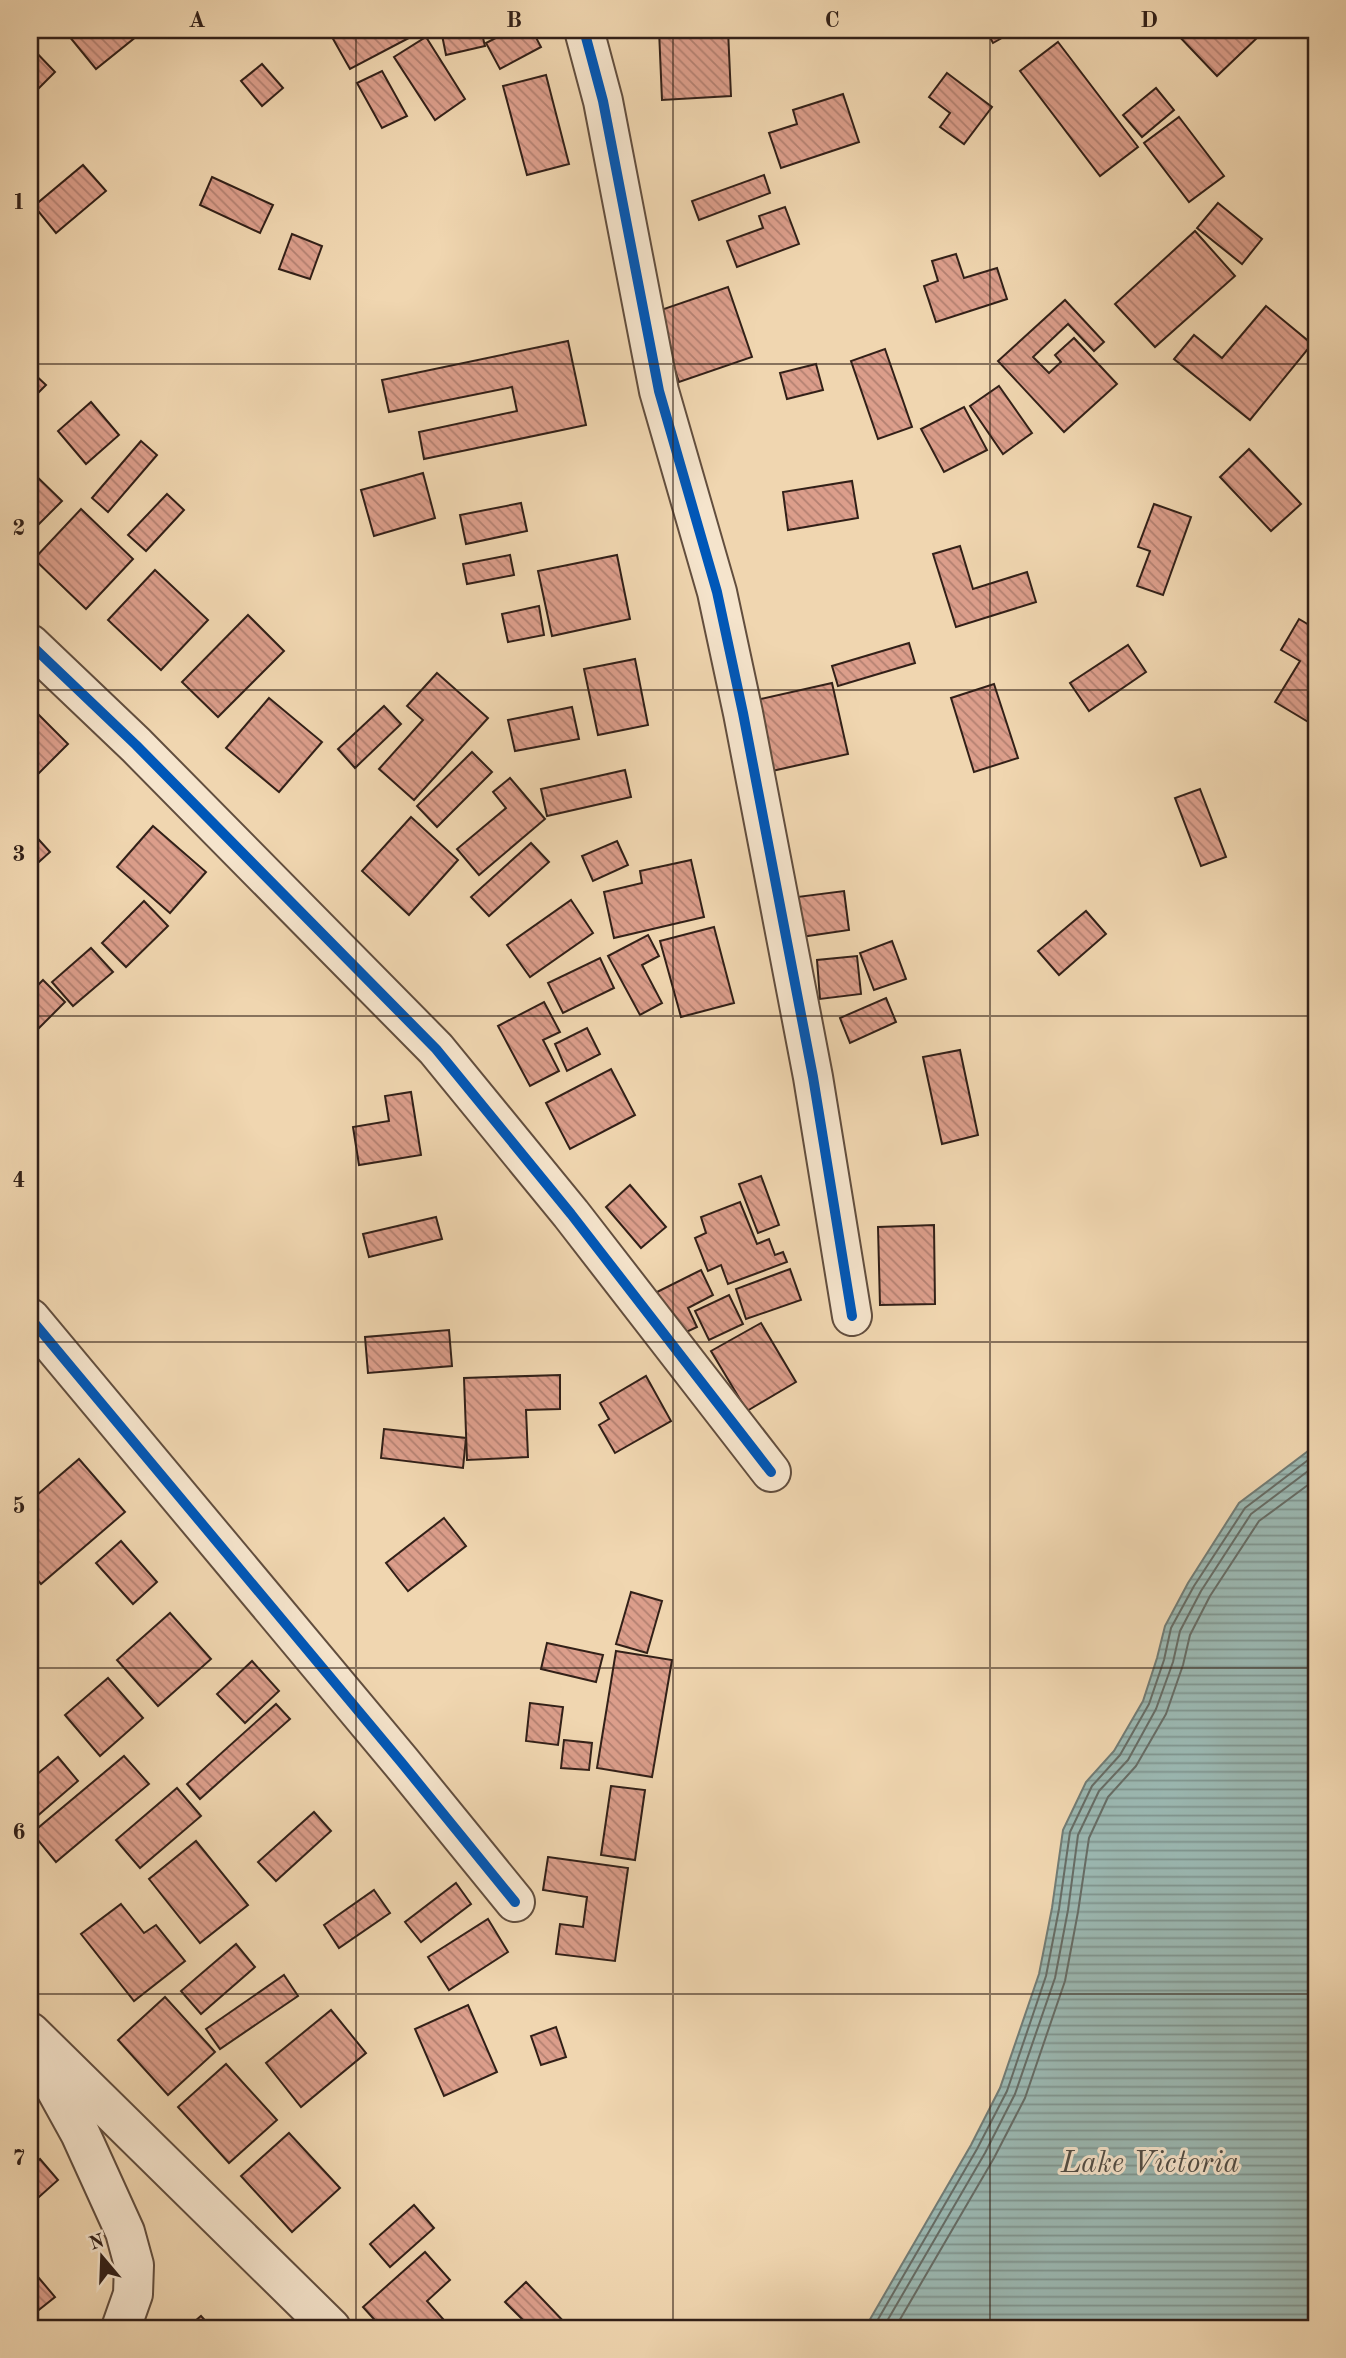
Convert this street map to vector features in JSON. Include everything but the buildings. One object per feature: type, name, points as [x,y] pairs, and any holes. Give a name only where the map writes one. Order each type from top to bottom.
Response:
[{"type":"street","points":[[584,30],[603,101],[659,391],[717,592],[743,713],[813,1077],[852,1316]]},
{"type":"street","points":[[30,644],[136,746],[436,1049],[571,1214],[771,1472]]},
{"type":"street","points":[[30,1318],[358,1710],[514,1902]]},
{"type":"street","points":[[30,2032],[331,2328]]},
{"type":"street","points":[[30,2043],[80,2133],[125,2232],[134,2265],[133,2294],[121,2328]]},
{"type":"water","name":"Lake Victoria","points":[[1316,1445],[1316,2328],[865,2328],[971,2145],[1000,2088],[1039,1974],[1063,1830],[1086,1782],[1114,1751],[1143,1701],[1165,1626],[1188,1583],[1239,1503]]},
{"type":"cycle path","points":[[584,30],[603,101],[659,391],[717,592],[743,713],[813,1077],[852,1316]]},
{"type":"cycle path","points":[[30,644],[136,745],[436,1049],[571,1214],[771,1472]]},
{"type":"cycle path","points":[[30,1318],[515,1902]]}]
